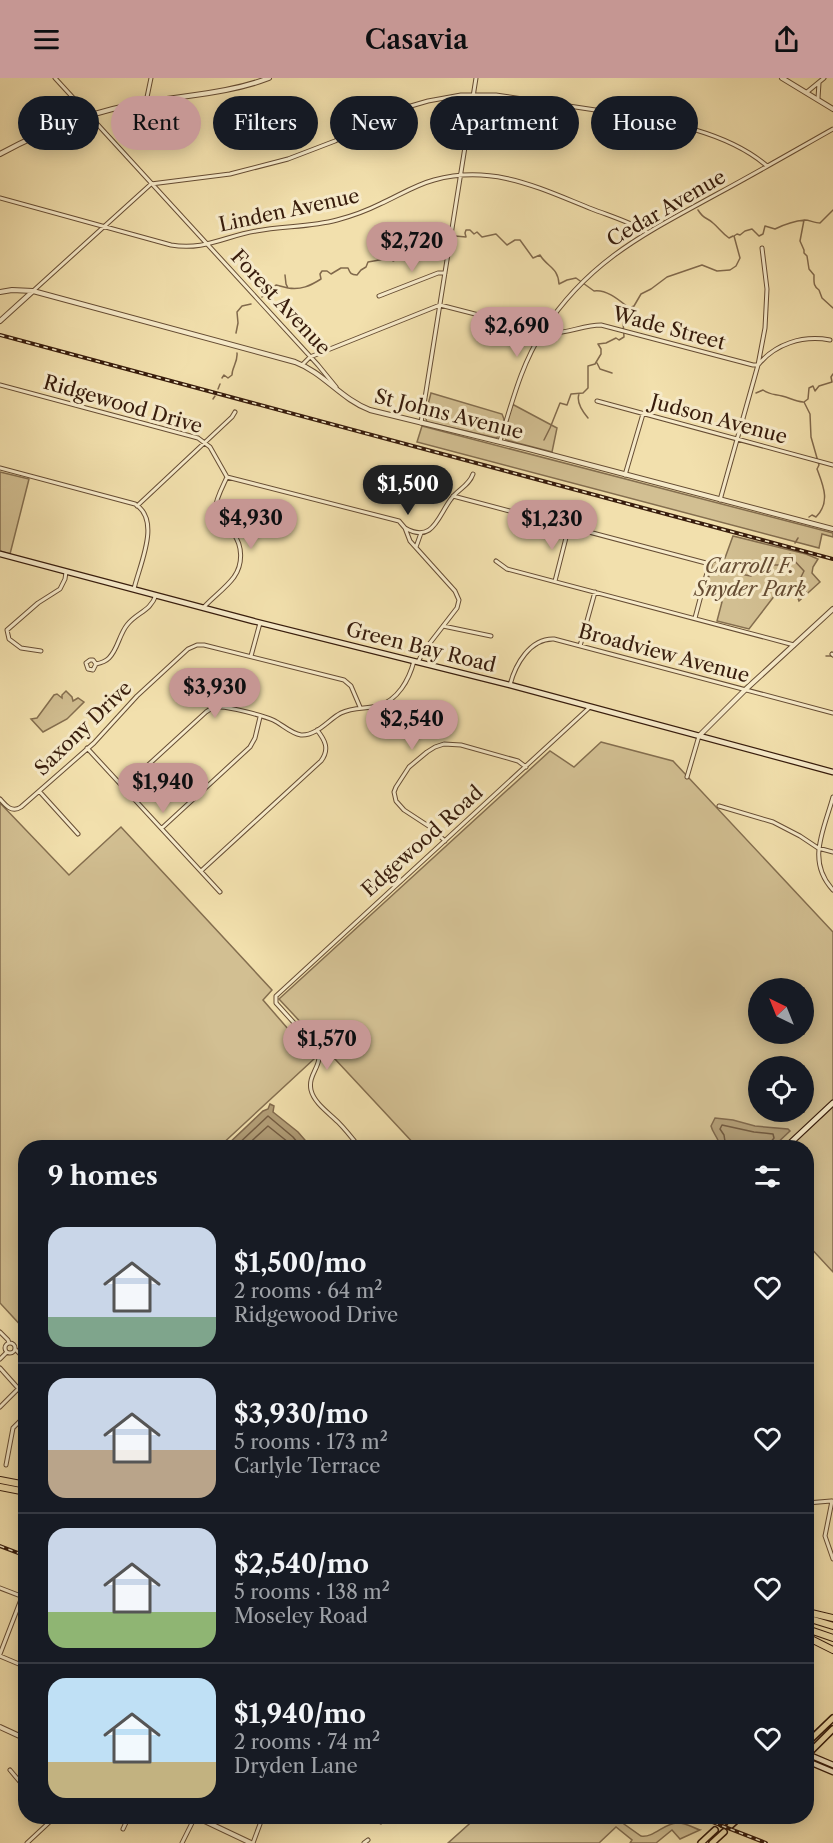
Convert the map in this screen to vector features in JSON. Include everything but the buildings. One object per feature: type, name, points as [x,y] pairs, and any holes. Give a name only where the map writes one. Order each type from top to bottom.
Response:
[{"type":"highway","points":[[0,1480],[18,1483]]},
{"type":"highway","points":[[0,1487],[18,1490]]},
{"type":"highway","points":[[814,1614],[833,1618]]},
{"type":"highway","points":[[814,1620],[833,1626]]},
{"type":"highway","points":[[814,1631],[833,1638]]},
{"type":"highway","points":[[814,1640],[833,1650]]},
{"type":"main road","name":"Green Bay Road","points":[[0,554],[833,772]]},
{"type":"main road","points":[[794,1140],[833,1103]]},
{"type":"main road","points":[[814,1736],[833,1718]]},
{"type":"main road","points":[[814,1747],[833,1729]]},
{"type":"main road","points":[[814,1757],[833,1765]]},
{"type":"main road","points":[[814,1764],[833,1772]]},
{"type":"main road","points":[[701,1843],[716,1830]]},
{"type":"main road","points":[[712,1843],[724,1832]]},
{"type":"street","name":"Forest Avenue","points":[[55,78],[71,96]]},
{"type":"street","points":[[148,96],[152,78]]},
{"type":"street","points":[[184,96],[234,88],[269,78]]},
{"type":"street","points":[[421,423],[476,78]]},
{"type":"street","points":[[782,78],[833,109]]},
{"type":"street","points":[[807,92],[824,78]]},
{"type":"street","points":[[818,99],[819,82]]},
{"type":"street","points":[[0,321],[151,184],[222,175],[263,166],[309,152],[411,105],[443,98],[473,94],[521,99],[661,121],[718,138],[749,153],[768,166]]},
{"type":"street","name":"Forest Avenue","points":[[99,127],[337,389]]},
{"type":"street","name":"Cedar Avenue","points":[[500,441],[520,377],[543,332],[572,294],[592,273],[647,232],[833,129]]},
{"type":"street","points":[[0,154],[18,145]]},
{"type":"street","name":"Linden Avenue","points":[[0,198],[183,247],[207,244],[249,232],[337,220],[370,209],[434,180],[460,175],[496,176],[521,181],[647,232]]},
{"type":"street","points":[[720,500],[758,365],[765,328],[766,274],[762,248]]},
{"type":"street","points":[[379,296],[438,273],[445,273]]},
{"type":"street","name":"St Johns Avenue","points":[[0,292],[33,291],[302,365],[326,379],[361,407],[500,441],[833,529]]},
{"type":"street","points":[[302,365],[310,357],[440,304]]},
{"type":"street","name":"Wade Street","points":[[440,304],[543,332],[556,333],[588,325],[601,325],[758,365]]},
{"type":"street","points":[[758,365],[779,348],[795,341],[816,338],[830,340]]},
{"type":"street","name":"Ridgewood Drive","points":[[0,385],[195,437],[210,447],[227,477]]},
{"type":"street","name":"Judson Avenue","points":[[597,401],[833,465]]},
{"type":"street","points":[[138,506],[235,412]]},
{"type":"street","points":[[625,475],[643,414]]},
{"type":"street","points":[[0,468],[138,506],[146,518],[148,531],[134,589]]},
{"type":"street","points":[[204,607],[234,577],[240,565],[238,543],[232,532],[219,520],[215,511],[215,503],[227,477],[397,520],[405,528],[421,533],[428,531],[439,520],[453,496],[469,483],[473,474]]},
{"type":"street","points":[[453,496],[706,563],[708,568],[695,618]]},
{"type":"street","points":[[555,581],[569,526]]},
{"type":"street","points":[[123,788],[210,709],[216,707],[224,707],[272,720],[298,734],[306,735],[340,713],[360,707],[376,706],[390,700],[408,681],[416,662],[457,608],[459,597],[408,538],[405,528]]},
{"type":"street","points":[[416,547],[421,533]]},
{"type":"street","points":[[496,561],[507,569],[794,645]]},
{"type":"street","points":[[40,651],[21,648],[9,639],[8,630],[38,603],[60,589],[66,572]]},
{"type":"street","points":[[580,646],[595,592]]},
{"type":"street","points":[[96,664],[108,660],[127,625],[149,609],[156,595]]},
{"type":"street","points":[[687,777],[699,736],[833,609]]},
{"type":"street","points":[[251,656],[260,622]]},
{"type":"street","points":[[443,626],[490,636]]},
{"type":"street","name":"Broadview Avenue","points":[[510,686],[518,662],[541,642],[555,639],[833,713]]},
{"type":"street","name":"Saxony Drive","points":[[0,799],[6,806],[13,809],[21,807],[87,748],[137,696],[192,647],[204,645],[344,680],[351,686],[360,707]]},
{"type":"street","name":"Edgewood Road","points":[[354,1140],[312,1094],[310,1082],[320,1060],[319,1053],[276,1003],[277,994],[590,707]]},
{"type":"street","points":[[162,828],[250,747],[255,738],[260,717]]},
{"type":"street","points":[[201,871],[321,761],[326,746],[317,730]]},
{"type":"street","points":[[445,841],[430,827],[404,810],[396,801],[394,792],[396,787],[405,772],[418,759],[435,747],[450,744],[518,761],[526,767]]},
{"type":"street","points":[[87,748],[219,892]]},
{"type":"street","points":[[39,791],[78,834]]},
{"type":"street","points":[[833,797],[818,848],[821,873],[833,890]]},
{"type":"street","points":[[719,806],[773,822],[818,848],[833,852]]},
{"type":"street","points":[[0,1332],[18,1352]]},
{"type":"street","points":[[7,1352],[4,1348],[9,1343]]},
{"type":"street","points":[[0,1359],[7,1352],[12,1353],[15,1349]]},
{"type":"street","points":[[0,1368],[18,1389],[0,1405]]},
{"type":"street","points":[[6,1465],[13,1428],[18,1423]]},
{"type":"street","points":[[814,1502],[832,1501],[825,1536],[833,1558]]},
{"type":"street","points":[[0,1588],[18,1596]]},
{"type":"street","points":[[18,1612],[0,1655],[18,1663]]},
{"type":"street","points":[[0,1727],[18,1735]]},
{"type":"street","points":[[10,1770],[18,1780]]},
{"type":"street","points":[[27,1843],[47,1824]]},
{"type":"street","points":[[123,1828],[125,1824]]},
{"type":"street","points":[[182,1843],[191,1824]]},
{"type":"street","points":[[210,1824],[252,1843],[260,1824]]},
{"type":"green space","points":[[431,393],[502,414],[504,419],[499,436],[496,438],[427,422],[425,416]]},
{"type":"green space","points":[[512,404],[557,428],[552,452],[506,440],[504,432]]},
{"type":"green space","points":[[422,426],[833,533],[833,537],[822,534],[819,548],[417,442]]},
{"type":"green space","points":[[0,472],[29,479],[10,554],[0,551]]},
{"type":"green space","name":"Carroll F. Snyder Park","points":[[733,536],[818,559],[812,573],[820,582],[799,601],[793,585],[782,586],[749,629],[717,621],[722,602],[707,596],[708,588],[706,587],[713,562],[716,557],[725,558]]},
{"type":"green space","points":[[66,691],[73,701],[78,698],[84,702],[67,719],[43,732],[31,719],[37,718],[54,695],[57,694],[62,698]]},
{"type":"green space","points":[[601,742],[673,761],[833,932],[833,1272],[814,1252],[814,1140],[410,1140],[279,999],[550,751],[574,767]]},
{"type":"green space","points":[[0,803],[69,875],[121,827],[272,990],[263,1000],[314,1059],[227,1140],[18,1140],[18,1322],[0,1303]]},
{"type":"green space","points":[[469,1824],[624,1824],[641,1836],[650,1835],[672,1824],[686,1824],[700,1830],[680,1839],[672,1830],[656,1843],[630,1843],[632,1840],[616,1827],[599,1843],[448,1843]]},
{"type":"water","points":[[270,1104],[274,1106],[273,1112],[305,1140],[232,1140],[268,1109]]},
{"type":"water","points":[[715,1118],[790,1131],[780,1140],[718,1140],[711,1126]]},
{"type":"waterway","points":[[679,196],[694,203]]},
{"type":"waterway","points":[[698,210],[729,238],[733,236]]},
{"type":"waterway","points":[[544,440],[560,403],[567,405],[571,394],[583,393],[588,388],[588,366],[595,364],[601,354],[598,344],[624,337],[623,321],[626,319],[629,308],[634,306],[641,294],[667,277],[702,265],[717,271],[730,270],[736,266],[740,258],[734,236],[737,234],[740,235],[752,229],[759,236],[763,234],[765,226],[775,229],[801,220],[820,223],[833,210]]},
{"type":"waterway","points":[[804,220],[800,241],[807,256],[809,269],[814,275],[815,285],[822,298],[833,308]]},
{"type":"waterway","points":[[285,275],[288,288],[305,287],[321,279],[322,271],[331,274],[341,268],[348,268],[353,275],[357,275],[368,262],[390,255],[393,261],[399,258],[411,242],[429,242],[437,235],[440,241],[455,236],[466,237],[466,230],[470,230],[482,237],[496,234],[507,245],[520,240],[533,258],[540,255],[557,274],[559,284],[576,278],[594,291],[613,296],[629,308]]},
{"type":"waterway","points":[[262,297],[276,285],[288,288]]},
{"type":"waterway","points":[[236,333],[237,312],[242,306],[251,304]]},
{"type":"waterway","points":[[222,378],[224,375],[228,378],[232,375],[237,353]]},
{"type":"waterway","points":[[597,363],[600,369],[612,373]]},
{"type":"waterway","points":[[809,517],[812,515],[816,517],[821,511],[824,493],[811,437],[810,414],[804,402],[808,399],[809,388],[813,386],[815,391],[819,386],[832,382],[833,374]]},
{"type":"waterway","points":[[218,389],[220,384]]},
{"type":"waterway","points":[[756,393],[763,390],[770,394],[803,402]]},
{"type":"waterway","points":[[579,394],[579,404],[588,418]]},
{"type":"waterway","points":[[795,543],[798,538]]},
{"type":"waterway","points":[[790,554],[804,571],[800,579],[806,593]]},
{"type":"waterway","points":[[740,574],[751,576],[766,572],[774,565],[781,565],[790,556]]},
{"type":"waterway","points":[[826,656],[832,656]]},
{"type":"railway","points":[[0,335],[833,559]]},
{"type":"railway","points":[[0,1546],[18,1553]]},
{"type":"railway","points":[[717,1824],[766,1843]]}]
